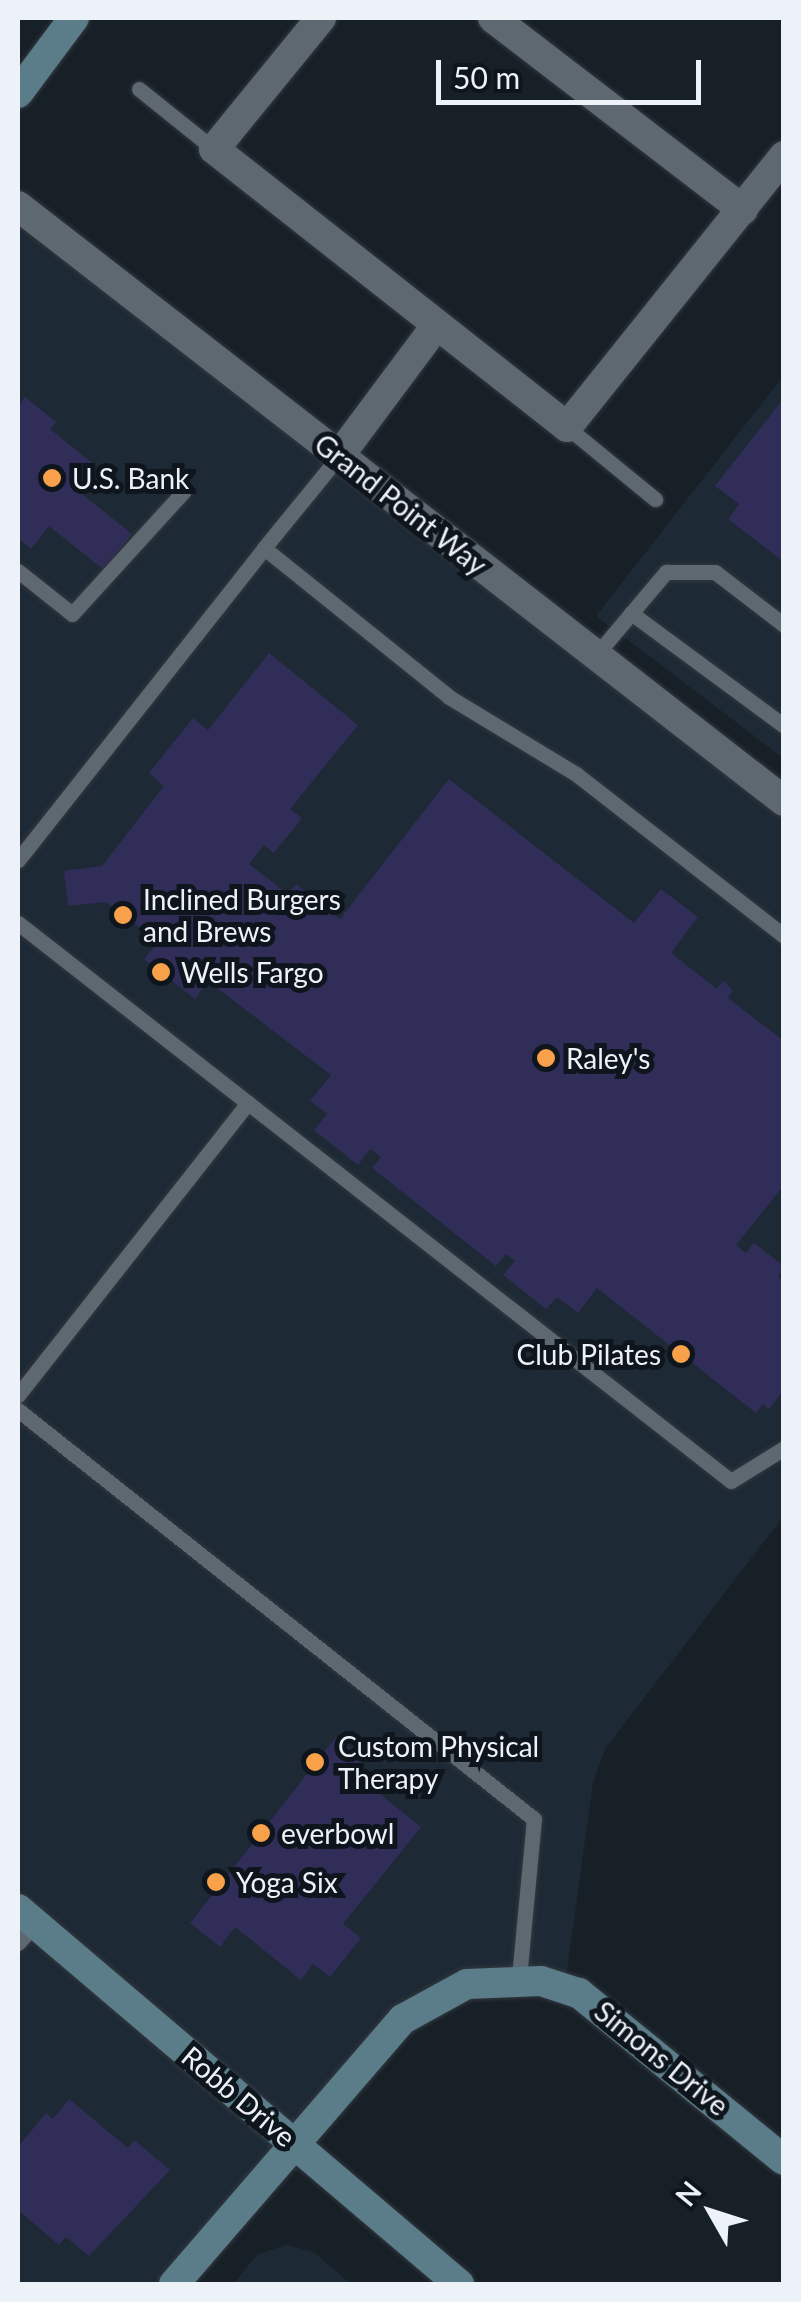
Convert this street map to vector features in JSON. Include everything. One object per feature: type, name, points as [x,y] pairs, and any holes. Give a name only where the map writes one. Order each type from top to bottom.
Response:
[{"type":"street","points":[[18,93],[74,18]]},
{"type":"street","points":[[322,18],[214,149],[567,427],[784,156]]},
{"type":"street","points":[[493,18],[743,210]]},
{"type":"street","name":"Grand Point Way","points":[[18,206],[784,801]]},
{"type":"street","points":[[339,456],[436,326]]},
{"type":"street","name":"Robb Drive","points":[[23,1925],[295,2144],[459,2284]]},
{"type":"street","name":"Simons Drive","points":[[174,2284],[403,2019],[467,1984],[519,1979],[579,1993],[610,2012],[784,2160]]},
{"type":"lane","points":[[138,89],[214,149]]},
{"type":"lane","points":[[567,427],[655,499]]},
{"type":"lane","points":[[18,860],[339,456]]},
{"type":"lane","points":[[18,571],[72,614],[184,491]]},
{"type":"lane","points":[[264,548],[449,697],[576,774],[784,936]]},
{"type":"lane","points":[[596,655],[666,572],[715,572],[784,625]]},
{"type":"lane","points":[[632,613],[784,726]]},
{"type":"lane","points":[[18,923],[731,1481],[784,1448]]},
{"type":"lane","points":[[18,1395],[248,1103]]},
{"type":"lane","points":[[18,1410],[534,1818],[519,1979]]},
{"type":"shaded area","points":[[18,209],[783,806],[783,1517],[605,1749],[593,1783],[565,1985],[438,1993],[294,2139],[18,1905]]},
{"type":"shaded area","points":[[783,376],[783,758],[596,616]]},
{"type":"shaded area","points":[[18,1909],[295,2144],[174,2284],[18,2284]]},
{"type":"shaded area","points":[[286,2245],[312,2251],[351,2284],[233,2284],[258,2254]]},
{"type":"building","name":"U.S. Bank","points":[[25,397],[56,422],[50,429],[96,466],[77,490],[132,534],[104,570],[49,526],[31,549],[18,538],[18,406]]},
{"type":"building","points":[[784,398],[784,562],[728,519],[739,504],[715,486]]},
{"type":"building","name":"Raley's","points":[[269,653],[358,725],[290,809],[302,818],[274,853],[264,845],[249,864],[288,894],[296,884],[340,919],[449,779],[634,923],[661,889],[698,917],[671,953],[717,989],[723,981],[733,990],[728,998],[784,1041],[784,1185],[736,1245],[746,1253],[754,1243],[784,1266],[778,1277],[784,1282],[784,1390],[769,1409],[763,1404],[756,1413],[597,1288],[578,1313],[557,1297],[546,1309],[503,1275],[515,1261],[506,1254],[496,1266],[372,1168],[381,1157],[370,1149],[358,1165],[314,1130],[327,1114],[310,1101],[331,1075],[208,981],[195,999],[144,959],[158,942],[106,902],[68,906],[64,871],[102,866],[164,786],[149,773],[193,718],[208,730]]},
{"type":"building","points":[[336,1737],[364,1760],[354,1773],[421,1827],[343,1924],[361,1938],[330,1977],[313,1964],[301,1980],[235,1927],[220,1947],[190,1923]]},
{"type":"building","points":[[69,2099],[128,2148],[134,2140],[170,2170],[89,2256],[66,2237],[59,2245],[18,2210],[18,2147],[46,2113],[53,2119]]},
{"type":"place","name":"U.S. Bank","points":[[52,478]]},
{"type":"place","name":"Inclined Burgers and Brews","points":[[123,915]]},
{"type":"place","name":"Wells Fargo","points":[[161,972]]},
{"type":"place","name":"Raley's","points":[[546,1058]]},
{"type":"place","name":"Club Pilates","points":[[681,1354]]},
{"type":"place","name":"Custom Physical Therapy","points":[[315,1762]]},
{"type":"place","name":"everbowl","points":[[261,1833]]},
{"type":"place","name":"Yoga Six","points":[[216,1882]]}]
